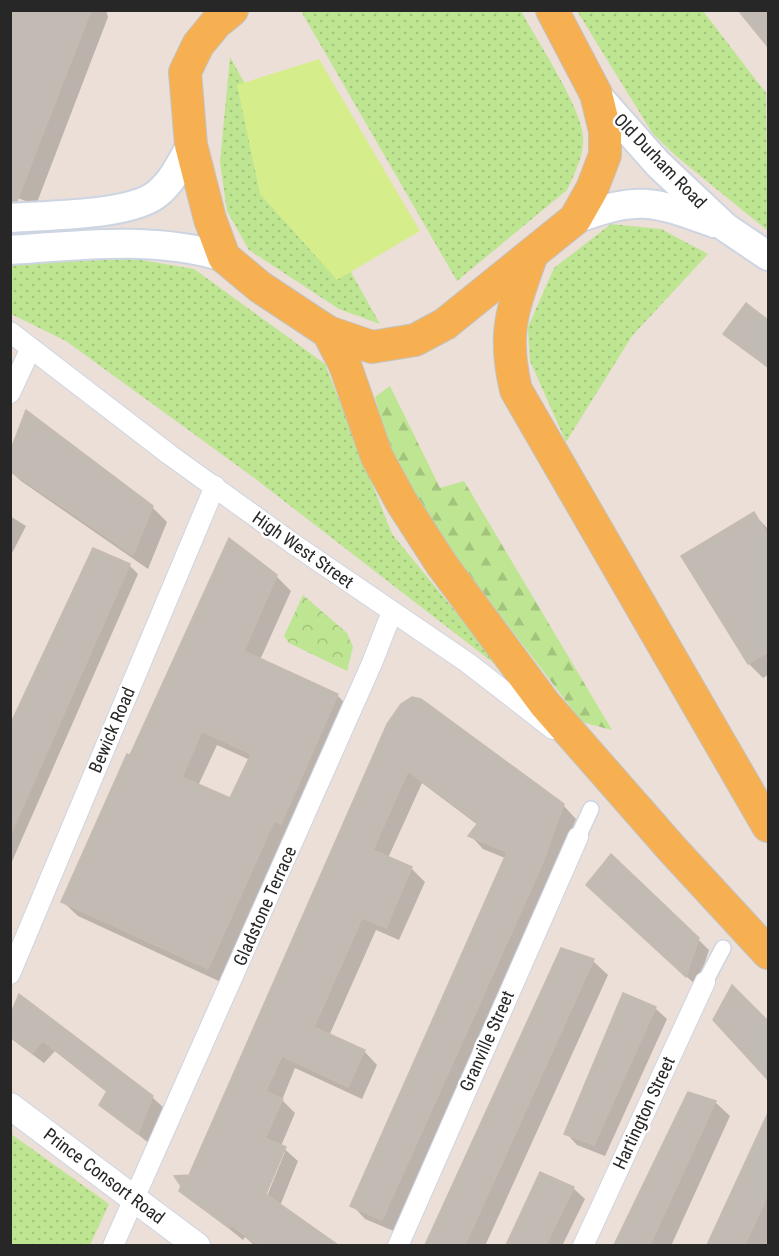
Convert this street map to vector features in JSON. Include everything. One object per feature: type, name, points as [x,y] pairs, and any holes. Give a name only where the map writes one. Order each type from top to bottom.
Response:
[{"type":"main road","points":[[224,257],[210,219],[191,145],[185,72],[198,45],[216,23],[232,10]]},
{"type":"main road","points":[[10,250],[149,243],[190,247],[224,257],[260,287],[328,332],[372,347],[415,340],[445,324],[574,219],[592,189],[605,155],[605,130],[596,94],[552,10]]},
{"type":"main road","name":"Old Durham Road","points":[[596,94],[658,164],[725,227],[768,256]]},
{"type":"main road","points":[[10,218],[105,210],[129,206],[154,196],[178,169],[191,145]]},
{"type":"main road","name":"Old Durham Road","points":[[574,219],[613,206],[638,202],[663,204],[725,227]]},
{"type":"main road","points":[[532,254],[518,293],[508,339],[509,360],[516,390],[768,826]]},
{"type":"main road","points":[[328,332],[345,365],[377,457],[402,503],[442,565],[545,704],[673,850],[768,953]]},
{"type":"street","name":"High West Street","points":[[10,332],[215,486],[468,663],[598,764]]},
{"type":"street","points":[[10,393],[32,348]]},
{"type":"street","name":"Bewick Road","points":[[10,974],[215,486]]},
{"type":"street","name":"Gladstone Terrace","points":[[113,1245],[372,663],[392,612]]},
{"type":"street","points":[[578,837],[591,809]]},
{"type":"street","name":"Granville Street","points":[[398,1245],[578,837]]},
{"type":"street","points":[[705,981],[723,948]]},
{"type":"street","name":"Hartington Street","points":[[583,1245],[705,981]]},
{"type":"street","name":"Prince Consort Road","points":[[10,1106],[197,1245]]},
{"type":"green space","points":[[301,11],[521,11],[557,73],[580,123],[583,136],[582,150],[567,190],[457,281]]},
{"type":"green space","points":[[577,11],[703,11],[766,93],[768,231],[676,156],[653,134]]},
{"type":"green space","points":[[230,57],[380,324],[339,309],[249,250],[227,211],[220,162]]},
{"type":"green space","points":[[319,59],[420,231],[337,280],[260,194],[237,85]]},
{"type":"green space","points":[[611,224],[661,229],[708,254],[632,336],[566,442],[530,361],[528,327],[554,268]]},
{"type":"green space","points":[[135,259],[194,269],[325,364],[392,534],[504,671],[253,477],[66,341],[11,314],[10,263]]},
{"type":"green space","points":[[390,386],[440,488],[464,481],[612,730],[582,722],[435,530],[388,446],[375,397]]},
{"type":"green space","points":[[303,595],[347,633],[353,647],[347,671],[289,643],[284,636]]},
{"type":"green space","points":[[11,1134],[109,1204],[90,1245],[11,1245]]},
{"type":"building","points":[[10,10],[91,10],[17,201],[10,201]]},
{"type":"building","points":[[738,10],[768,10],[768,47]]},
{"type":"building","points":[[746,303],[768,320],[768,367],[723,334]]},
{"type":"building","points":[[26,410],[153,506],[133,555],[10,471],[10,452]]},
{"type":"building","points":[[754,512],[768,536],[768,652],[748,664],[681,556]]},
{"type":"building","points":[[229,538],[277,575],[244,651],[338,694],[281,824],[274,821],[208,969],[61,902],[127,754],[130,755]],"holes":[[[202,731],[251,754],[230,798],[182,777]]]},
{"type":"building","points":[[93,548],[130,564],[10,836],[10,725]]},
{"type":"building","points":[[412,697],[421,699],[564,804],[542,865],[382,1220],[350,1206],[507,852],[468,836],[478,823],[408,771],[373,850],[412,867],[386,928],[362,918],[314,1027],[365,1050],[348,1087],[282,1056],[266,1091],[283,1099],[265,1138],[286,1147],[266,1194],[338,1245],[258,1245],[231,1225],[229,1228],[179,1191],[181,1186],[174,1176],[189,1175],[387,724],[401,704]]},
{"type":"building","points":[[611,854],[699,938],[686,977],[586,885]]},
{"type":"building","points":[[561,948],[594,959],[465,1245],[425,1245]]},
{"type":"building","points":[[732,985],[768,1021],[768,1080],[713,1020]]},
{"type":"building","points":[[623,993],[656,1007],[594,1145],[564,1134]]},
{"type":"building","points":[[19,994],[153,1096],[138,1134],[99,1105],[107,1091],[43,1041],[32,1053],[10,1037],[10,1016]]},
{"type":"building","points":[[688,1092],[716,1101],[650,1245],[614,1245]]},
{"type":"building","points":[[768,1113],[768,1194],[745,1245],[707,1245]]},
{"type":"building","points":[[540,1172],[574,1187],[546,1245],[506,1245]]}]
